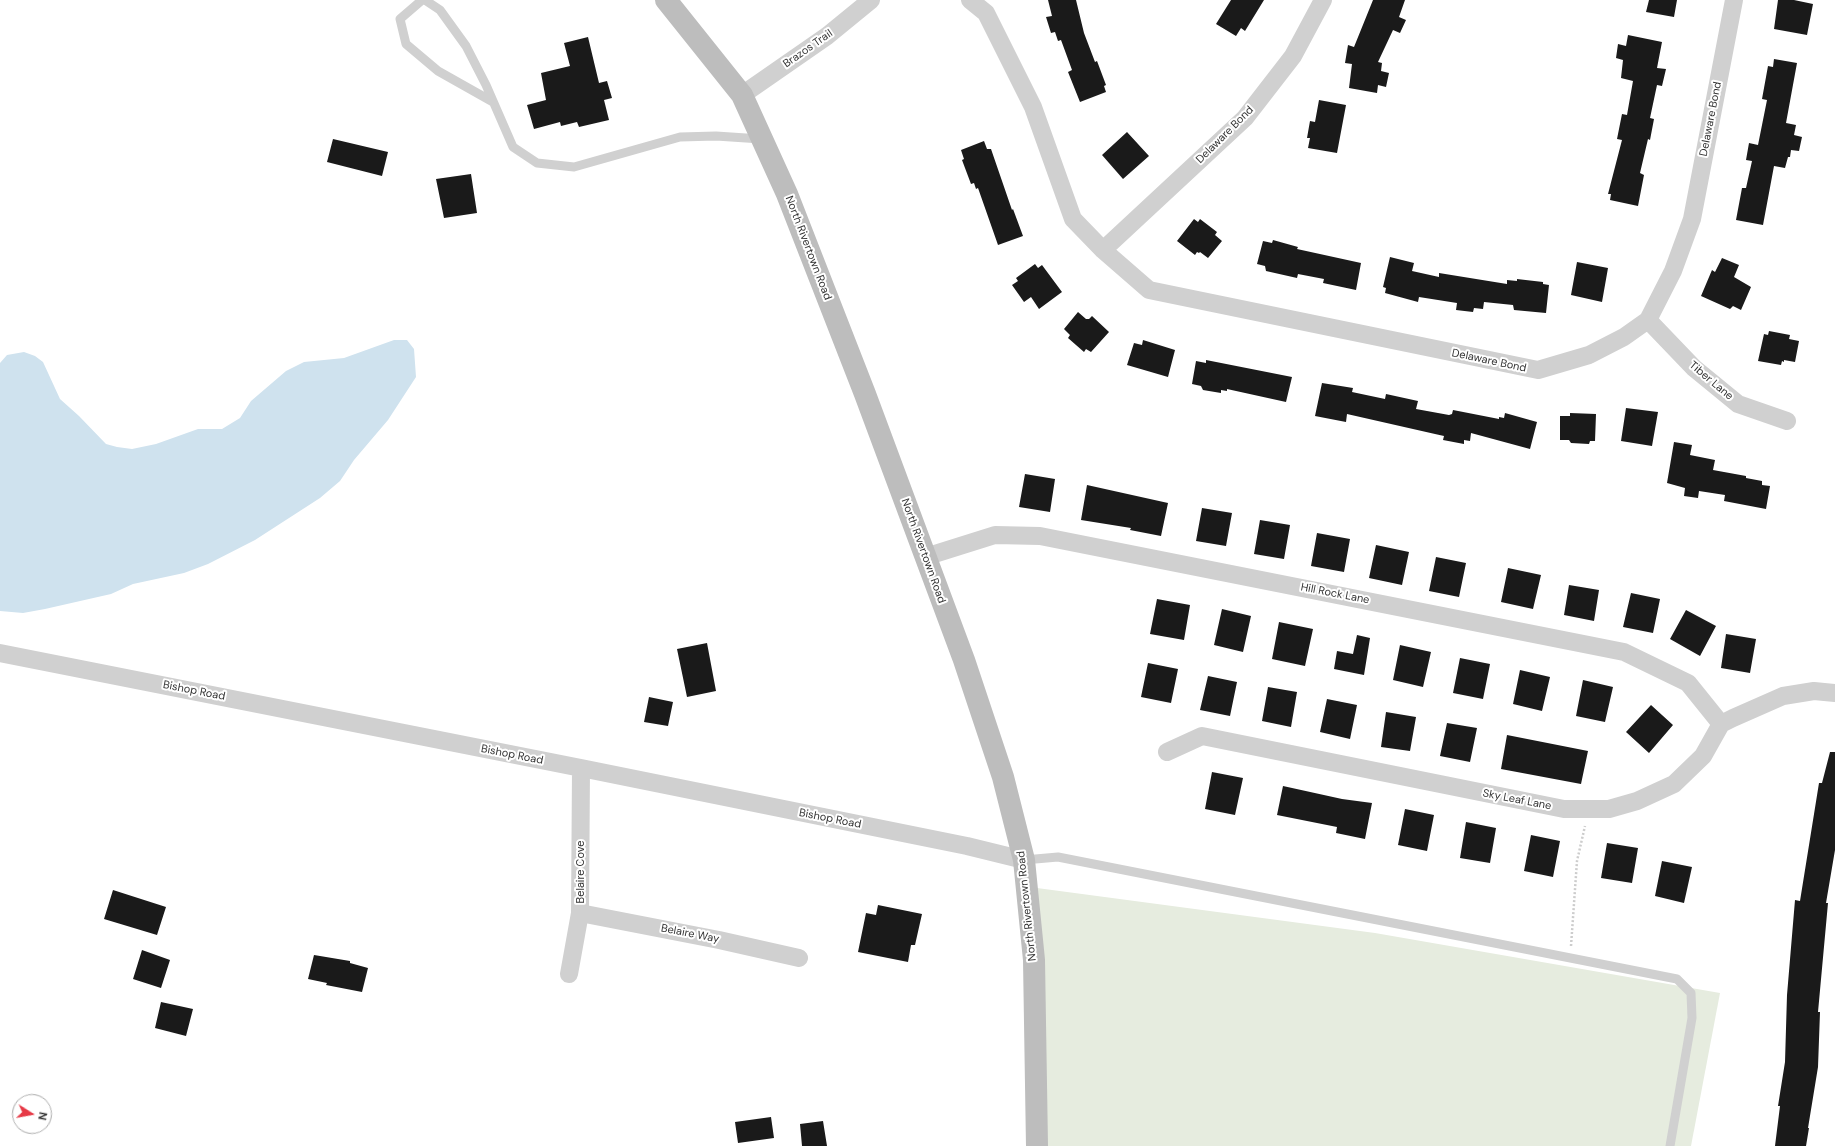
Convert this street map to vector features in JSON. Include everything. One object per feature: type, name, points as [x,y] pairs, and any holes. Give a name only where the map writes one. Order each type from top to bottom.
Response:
[{"type":"street","name":"North Rivertown Road","points":[[666,0],[742,95],[787,194],[865,394],[978,697],[996,755],[1024,860],[1034,960],[1037,1146]]},
{"type":"street","name":"Brazos Trail","points":[[742,95],[827,36],[871,0]]},
{"type":"street","name":"Delaware Bond","points":[[970,0],[986,12],[1033,107],[1073,219],[1103,250],[1149,290],[1538,370],[1589,355],[1624,337],[1648,320],[1673,271],[1692,219],[1734,0]]},
{"type":"street","name":"Delaware Bond","points":[[1103,250],[1245,118],[1293,56],[1323,0]]},
{"type":"street","name":"Tiber Lane","points":[[1648,320],[1694,368],[1738,404],[1787,421]]},
{"type":"street","name":"Hill Rock Lane","points":[[925,557],[995,535],[1040,536],[1624,652],[1688,683],[1721,724]]},
{"type":"street","name":"Bishop Road","points":[[0,653],[581,768],[959,845],[1024,860]]},
{"type":"street","points":[[1721,724],[1783,696],[1814,691],[1835,693]]},
{"type":"street","name":"Sky Leaf Lane","points":[[1167,752],[1202,736],[1564,809],[1609,809],[1636,801],[1674,784],[1703,756],[1721,724]]},
{"type":"street","name":"Belaire Cove","points":[[569,974],[580,913],[581,768]]},
{"type":"street","name":"Belaire Way","points":[[580,913],[719,940],[799,958]]},
{"type":"lane","points":[[422,0],[400,19],[406,44],[438,71],[493,102]]},
{"type":"lane","points":[[426,0],[440,10],[466,46],[513,147],[537,163],[574,166],[680,137],[716,136],[761,139]]},
{"type":"lane","points":[[1024,860],[1058,857],[1677,979],[1691,993],[1692,1018],[1670,1146]]},
{"type":"path","points":[[1570,958],[1577,861],[1588,810]]},
{"type":"shaded area","points":[[1037,888],[1375,933],[1720,993],[1691,1146],[1041,1146]]},
{"type":"water","points":[[394,340],[407,340],[414,349],[416,377],[388,420],[354,460],[340,481],[320,498],[255,540],[208,564],[184,573],[133,584],[111,594],[45,609],[23,613],[0,611],[0,363],[7,355],[24,352],[35,356],[43,362],[60,399],[106,444],[132,449],[156,444],[198,429],[222,429],[240,418],[251,401],[286,371],[304,362],[344,358]]},
{"type":"building","points":[[1048,0],[1076,0],[1084,33],[1106,85],[1104,86],[1106,92],[1080,102],[1068,72],[1072,70],[1061,40],[1058,41],[1055,32],[1051,33],[1046,17],[1052,16]]},
{"type":"building","points":[[1231,0],[1264,0],[1245,31],[1241,28],[1236,36],[1216,24]]},
{"type":"building","points":[[1373,0],[1405,0],[1399,17],[1406,20],[1400,33],[1393,30],[1378,62],[1382,63],[1381,71],[1389,73],[1386,87],[1378,85],[1377,93],[1349,88],[1352,64],[1345,63],[1348,45],[1354,47]]},
{"type":"building","points":[[1649,0],[1677,0],[1674,17],[1646,12]]},
{"type":"building","points":[[1778,0],[1794,0],[1813,4],[1807,35],[1774,29]]},
{"type":"building","points":[[1628,35],[1662,42],[1657,68],[1666,69],[1662,86],[1657,85],[1650,118],[1654,119],[1650,140],[1648,139],[1640,173],[1644,175],[1638,206],[1610,200],[1611,194],[1608,194],[1622,140],[1617,139],[1622,114],[1627,115],[1633,81],[1621,78],[1623,60],[1616,58],[1618,44],[1626,46]]},
{"type":"building","points":[[588,37],[599,83],[607,81],[612,98],[604,100],[609,120],[579,127],[577,122],[561,126],[560,122],[534,129],[527,105],[546,100],[541,73],[570,66],[564,43]]},
{"type":"building","points":[[1774,59],[1797,63],[1786,123],[1796,125],[1794,135],[1802,137],[1799,151],[1791,150],[1790,157],[1788,157],[1785,168],[1774,166],[1763,225],[1736,220],[1742,188],[1746,188],[1752,161],[1746,160],[1749,143],[1758,145],[1767,100],[1762,99],[1768,66],[1773,67]]},
{"type":"building","points":[[1319,100],[1346,105],[1337,153],[1308,148],[1310,138],[1307,138],[1310,121],[1315,122]]},
{"type":"building","points":[[1127,132],[1149,156],[1123,179],[1102,155]]},
{"type":"building","points":[[333,139],[388,152],[382,176],[327,162]]},
{"type":"building","points":[[984,141],[987,149],[991,149],[1012,210],[1013,209],[1023,236],[998,245],[978,188],[976,189],[974,183],[971,184],[962,160],[964,159],[961,150]]},
{"type":"building","points":[[471,174],[477,213],[444,218],[436,179]]},
{"type":"building","points":[[1194,219],[1198,222],[1200,219],[1217,232],[1215,235],[1222,241],[1208,258],[1200,252],[1197,252],[1195,255],[1177,241]]},
{"type":"building","points":[[1273,240],[1298,247],[1297,249],[1361,263],[1356,290],[1323,283],[1324,279],[1298,274],[1297,278],[1266,271],[1265,266],[1257,264],[1263,241],[1272,243]]},
{"type":"building","points":[[1390,257],[1414,263],[1412,271],[1439,277],[1439,273],[1507,284],[1507,280],[1517,281],[1517,279],[1543,282],[1543,284],[1549,285],[1546,313],[1514,310],[1513,305],[1484,302],[1483,309],[1474,308],[1473,312],[1456,310],[1457,303],[1419,297],[1418,302],[1385,293],[1386,288],[1383,287]]},
{"type":"building","points":[[1722,258],[1739,265],[1734,277],[1751,287],[1741,310],[1733,306],[1730,309],[1701,296],[1712,270],[1715,272]]},
{"type":"building","points":[[1577,262],[1608,268],[1602,302],[1571,295]]},
{"type":"building","points":[[1035,264],[1038,268],[1042,265],[1062,292],[1039,309],[1031,297],[1024,302],[1012,285],[1018,281],[1016,278]]},
{"type":"building","points":[[1078,312],[1086,319],[1089,319],[1092,316],[1109,332],[1091,352],[1086,349],[1084,352],[1068,338],[1070,335],[1064,329]]},
{"type":"building","points":[[1769,331],[1790,335],[1789,339],[1799,341],[1795,362],[1784,360],[1784,362],[1782,361],[1781,365],[1758,361],[1764,334],[1768,335]]},
{"type":"building","points":[[1143,340],[1175,350],[1168,377],[1127,365],[1134,343],[1142,345]]},
{"type":"building","points":[[1206,360],[1292,377],[1286,402],[1227,389],[1227,391],[1221,390],[1221,393],[1203,390],[1201,386],[1192,384],[1196,361],[1206,363]]},
{"type":"building","points":[[1322,383],[1353,388],[1352,392],[1385,399],[1386,394],[1418,401],[1416,409],[1449,415],[1452,414],[1453,410],[1499,419],[1499,417],[1504,418],[1505,413],[1537,422],[1530,449],[1471,433],[1470,441],[1464,440],[1464,444],[1443,440],[1444,436],[1347,414],[1346,422],[1315,416]]},
{"type":"building","points":[[1626,408],[1658,412],[1652,446],[1621,441]]},
{"type":"building","points":[[1570,413],[1596,414],[1595,441],[1590,441],[1589,444],[1571,443],[1569,440],[1560,440],[1560,416],[1570,416]]},
{"type":"building","points":[[1674,442],[1692,445],[1690,455],[1715,460],[1713,470],[1746,476],[1746,478],[1762,481],[1762,485],[1770,486],[1766,509],[1724,501],[1725,495],[1699,491],[1698,498],[1684,496],[1685,488],[1667,483]]},
{"type":"building","points":[[1025,474],[1055,479],[1050,512],[1019,507]]},
{"type":"building","points":[[1087,485],[1168,503],[1161,536],[1130,530],[1131,528],[1081,520]]},
{"type":"building","points":[[1202,508],[1232,513],[1226,546],[1196,541]]},
{"type":"building","points":[[1260,520],[1290,525],[1284,559],[1254,554]]},
{"type":"building","points":[[1317,533],[1350,539],[1344,572],[1311,566]]},
{"type":"building","points":[[1376,545],[1409,552],[1402,585],[1369,578]]},
{"type":"building","points":[[1436,557],[1466,563],[1459,597],[1429,591]]},
{"type":"building","points":[[1508,568],[1541,575],[1533,609],[1501,602]]},
{"type":"building","points":[[1569,585],[1599,590],[1594,621],[1564,615]]},
{"type":"building","points":[[1631,593],[1660,599],[1653,633],[1623,627]]},
{"type":"building","points":[[1157,599],[1190,605],[1184,640],[1150,634]]},
{"type":"building","points":[[1222,609],[1251,616],[1243,652],[1214,645]]},
{"type":"building","points":[[1686,610],[1716,626],[1700,656],[1670,639]]},
{"type":"building","points":[[1279,622],[1313,629],[1305,666],[1272,659]]},
{"type":"building","points":[[1726,634],[1756,639],[1750,673],[1721,668]]},
{"type":"building","points":[[1357,635],[1370,638],[1364,675],[1334,669],[1337,651],[1353,654]]},
{"type":"building","points":[[707,643],[716,691],[687,697],[677,649]]},
{"type":"building","points":[[1400,645],[1431,652],[1423,687],[1393,680]]},
{"type":"building","points":[[1460,658],[1490,664],[1483,699],[1453,693]]},
{"type":"building","points":[[1148,663],[1178,669],[1171,703],[1141,697]]},
{"type":"building","points":[[1520,670],[1550,677],[1542,711],[1513,704]]},
{"type":"building","points":[[1208,676],[1237,682],[1230,716],[1200,710]]},
{"type":"building","points":[[1583,680],[1613,687],[1605,722],[1576,716]]},
{"type":"building","points":[[1268,687],[1297,692],[1291,727],[1262,721]]},
{"type":"building","points":[[649,697],[673,702],[668,726],[644,722]]},
{"type":"building","points":[[1327,699],[1357,705],[1350,739],[1320,732]]},
{"type":"building","points":[[1651,705],[1673,725],[1649,753],[1626,732]]},
{"type":"building","points":[[1386,712],[1416,717],[1410,751],[1381,747]]},
{"type":"building","points":[[1447,723],[1477,728],[1470,762],[1440,756]]},
{"type":"building","points":[[1507,735],[1588,751],[1581,784],[1501,769]]},
{"type":"building","points":[[1830,752],[1835,752],[1835,850],[1826,903],[1828,903],[1818,1012],[1820,1012],[1818,1067],[1806,1146],[1775,1146],[1780,1106],[1778,1106],[1785,1062],[1787,995],[1795,900],[1800,901],[1819,783],[1822,783]]},
{"type":"building","points":[[1212,772],[1243,778],[1235,815],[1205,809]]},
{"type":"building","points":[[1283,786],[1342,799],[1372,803],[1365,839],[1336,833],[1337,827],[1277,815]]},
{"type":"building","points":[[1405,809],[1434,815],[1427,851],[1398,845]]},
{"type":"building","points":[[1466,822],[1496,828],[1490,863],[1460,858]]},
{"type":"building","points":[[1531,835],[1560,841],[1553,877],[1524,871]]},
{"type":"building","points":[[1607,843],[1638,848],[1632,883],[1601,878]]},
{"type":"building","points":[[1662,861],[1692,867],[1684,903],[1655,896]]},
{"type":"building","points":[[113,890],[166,907],[157,935],[104,919]]},
{"type":"building","points":[[878,905],[922,914],[915,945],[911,945],[908,962],[858,952],[866,913],[876,915]]},
{"type":"building","points":[[142,950],[170,960],[161,988],[133,979]]},
{"type":"building","points":[[314,955],[350,961],[350,963],[368,968],[362,992],[326,985],[327,983],[308,979]]},
{"type":"building","points":[[161,1002],[193,1009],[186,1036],[155,1028]]},
{"type":"building","points":[[771,1117],[774,1138],[738,1143],[735,1122]]},
{"type":"building","points":[[823,1121],[827,1146],[802,1146],[800,1124]]}]
